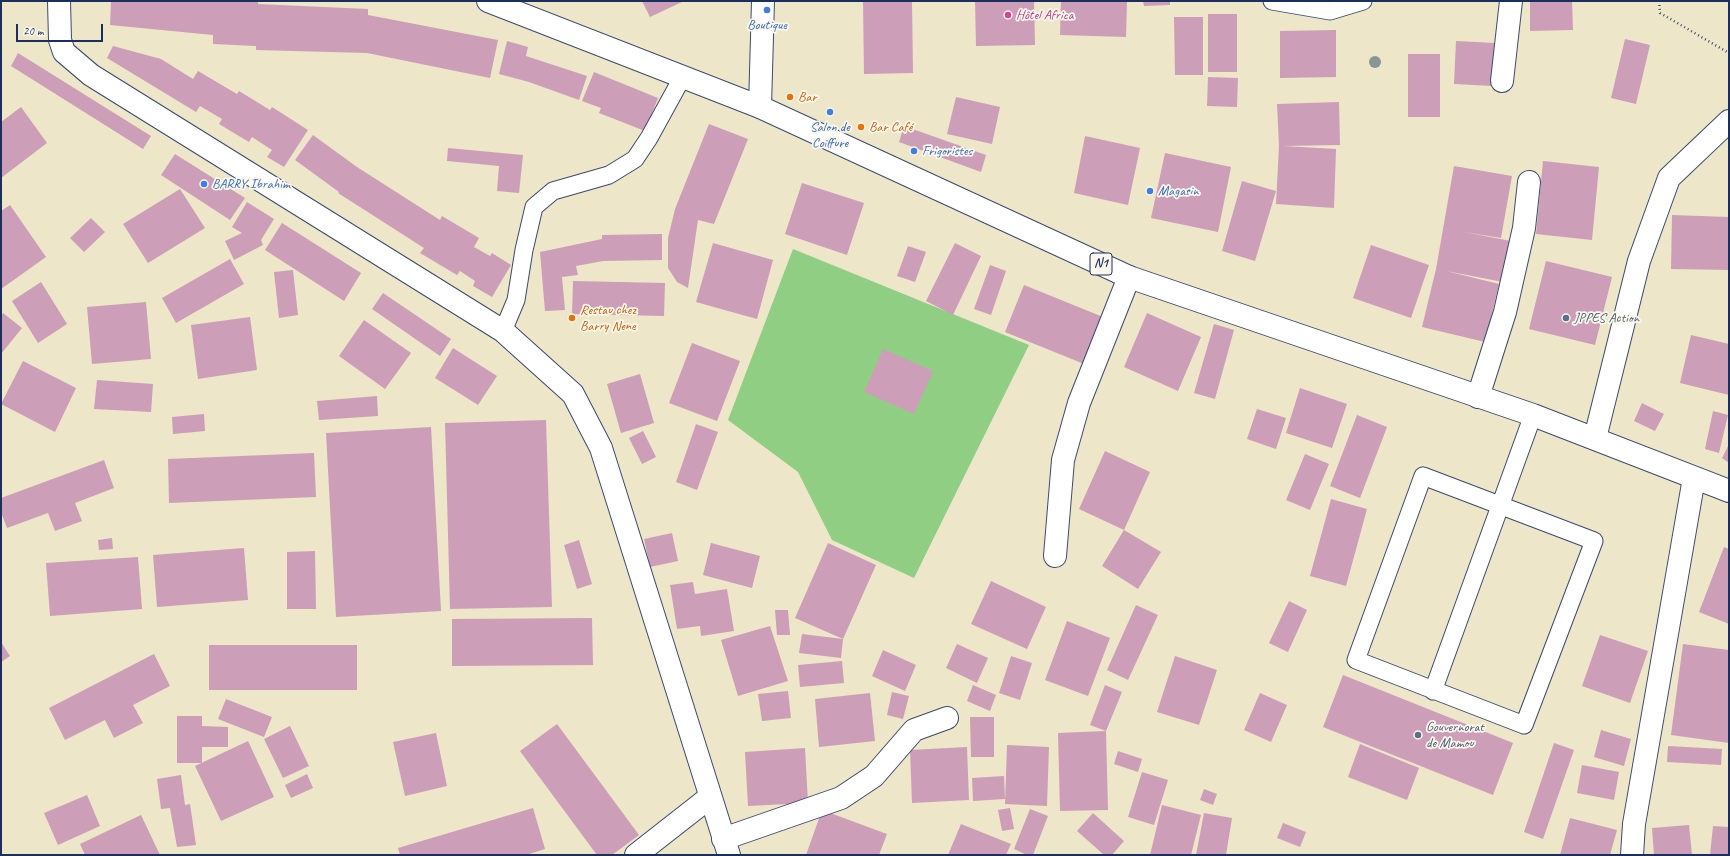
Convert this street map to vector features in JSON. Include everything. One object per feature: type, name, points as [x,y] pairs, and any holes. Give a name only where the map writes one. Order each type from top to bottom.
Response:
[{"type":"main road","points":[[59,1],[60,40],[64,52],[91,75],[503,331],[573,394],[601,448],[726,847],[840,798],[874,776],[914,730],[946,718]]},
{"type":"main road","name":"N1","points":[[488,1],[760,108],[1129,277],[1533,415],[1729,491]]},
{"type":"main road","points":[[760,108],[763,1]]},
{"type":"main road","points":[[1502,81],[1511,1]]},
{"type":"main road","points":[[1594,438],[1639,261],[1669,178],[1729,121]]},
{"type":"main road","points":[[1478,397],[1505,312],[1524,228],[1529,182]]},
{"type":"main road","points":[[1055,556],[1063,460],[1079,403],[1129,277]]},
{"type":"main road","points":[[1632,855],[1635,816],[1694,478]]},
{"type":"main road","points":[[636,855],[710,797]]},
{"type":"lane","points":[[1272,1],[1330,11],[1363,1]]},
{"type":"lane","points":[[503,331],[516,300],[524,250],[534,207],[553,191],[609,175],[635,159],[649,138],[682,78]]},
{"type":"lane","points":[[1433,691],[1533,415]]},
{"type":"lane","points":[[1423,476],[1594,541],[1524,725],[1433,691],[1356,660],[1423,476]]},
{"type":"path","points":[[1659,1],[1660,12],[1729,53]]},
{"type":"green space","points":[[793,249],[1029,345],[914,578],[832,540],[798,472],[728,420]]},
{"type":"building","points":[[111,1],[258,1],[258,4],[368,9],[368,15],[498,40],[490,78],[367,53],[256,50],[256,46],[213,44],[213,35],[110,25]]},
{"type":"building","points":[[642,1],[684,1],[650,17]]},
{"type":"building","points":[[863,1],[912,1],[913,73],[864,74]]},
{"type":"building","points":[[975,1],[1034,1],[1035,45],[976,46]]},
{"type":"building","points":[[1061,1],[1127,1],[1126,37],[1060,35]]},
{"type":"building","points":[[1143,1],[1170,1],[1170,5],[1144,6]]},
{"type":"building","points":[[1572,1],[1573,30],[1530,31],[1530,2]]},
{"type":"building","points":[[1208,14],[1237,14],[1237,72],[1208,72]]},
{"type":"building","points":[[1174,17],[1203,17],[1203,75],[1175,75]]},
{"type":"building","points":[[1336,30],[1336,77],[1280,78],[1280,31]]},
{"type":"building","points":[[1625,39],[1650,45],[1636,104],[1611,98]]},
{"type":"building","points":[[507,41],[528,47],[526,56],[587,76],[579,100],[529,82],[499,74]]},
{"type":"building","points":[[1456,41],[1495,43],[1493,86],[1454,84]]},
{"type":"building","points":[[113,46],[161,59],[193,79],[198,71],[237,94],[239,91],[270,110],[272,107],[308,130],[284,167],[267,157],[272,150],[252,137],[249,142],[219,124],[222,119],[200,106],[196,112],[107,58]]},
{"type":"building","points":[[18,53],[151,136],[143,149],[11,66]]},
{"type":"building","points":[[1408,54],[1440,54],[1440,117],[1408,117]]},
{"type":"building","points":[[594,72],[658,98],[645,131],[599,113],[601,108],[582,101]]},
{"type":"building","points":[[1208,77],[1238,78],[1237,107],[1207,106]]},
{"type":"building","points":[[956,97],[1000,107],[992,144],[947,134]]},
{"type":"building","points":[[1339,102],[1340,145],[1283,146],[1336,149],[1334,208],[1276,204],[1279,146],[1277,104]]},
{"type":"building","points":[[21,107],[47,143],[1,178],[1,122]]},
{"type":"building","points":[[709,124],[748,139],[714,224],[698,220],[688,288],[677,282],[668,268],[668,238],[675,209]]},
{"type":"building","points":[[904,126],[986,155],[981,172],[899,142]]},
{"type":"building","points":[[313,135],[357,167],[440,220],[442,216],[479,238],[474,247],[490,256],[492,253],[511,265],[492,297],[473,286],[475,281],[460,271],[457,275],[420,253],[424,248],[338,193],[339,192],[295,160]]},
{"type":"building","points":[[1085,136],[1140,148],[1128,205],[1074,193]]},
{"type":"building","points":[[448,148],[523,155],[519,193],[497,191],[499,166],[447,161]]},
{"type":"building","points":[[1165,153],[1231,167],[1218,232],[1151,218]]},
{"type":"building","points":[[175,154],[245,198],[230,220],[161,175]]},
{"type":"building","points":[[1543,161],[1599,167],[1592,240],[1536,234]]},
{"type":"building","points":[[1454,166],[1512,176],[1501,238],[1464,232],[1511,241],[1503,282],[1446,271],[1499,284],[1485,342],[1422,327],[1436,269]]},
{"type":"building","points":[[1242,181],[1276,191],[1255,261],[1222,251]]},
{"type":"building","points":[[802,183],[864,203],[847,255],[785,234]]},
{"type":"building","points":[[180,189],[205,228],[148,263],[123,224]]},
{"type":"building","points":[[247,202],[274,219],[261,240],[263,245],[234,260],[225,241],[242,233],[232,227]]},
{"type":"building","points":[[10,205],[46,257],[1,289],[1,211]]},
{"type":"building","points":[[1672,215],[1729,217],[1729,270],[1671,269]]},
{"type":"building","points":[[91,218],[105,232],[84,252],[70,238]]},
{"type":"building","points":[[282,223],[361,273],[344,301],[265,250]]},
{"type":"building","points":[[662,234],[662,260],[603,261],[576,266],[578,275],[562,277],[565,310],[545,311],[540,252],[602,239],[602,235]]},
{"type":"building","points":[[713,243],[773,260],[757,319],[696,302]]},
{"type":"building","points":[[955,243],[981,256],[953,315],[926,301]]},
{"type":"building","points":[[1371,245],[1429,265],[1411,318],[1353,298]]},
{"type":"building","points":[[908,246],[926,252],[915,282],[897,276]]},
{"type":"building","points":[[230,259],[244,284],[176,323],[162,298]]},
{"type":"building","points":[[1546,261],[1612,277],[1595,345],[1529,329]]},
{"type":"building","points":[[990,265],[1006,271],[991,315],[974,309]]},
{"type":"building","points":[[293,270],[298,315],[279,318],[274,272]]},
{"type":"building","points":[[573,281],[665,283],[664,316],[572,314]]},
{"type":"building","points":[[41,282],[67,324],[38,343],[12,301]]},
{"type":"building","points":[[1024,285],[1108,319],[1089,366],[1005,332]]},
{"type":"building","points":[[383,293],[451,339],[440,356],[372,309]]},
{"type":"building","points":[[146,302],[151,359],[92,364],[87,307]]},
{"type":"building","points":[[3,313],[22,328],[1,354],[1,316]]},
{"type":"building","points":[[1147,313],[1201,337],[1178,391],[1124,367]]},
{"type":"building","points":[[250,317],[257,370],[198,379],[191,325]]},
{"type":"building","points":[[364,320],[411,353],[385,389],[339,356]]},
{"type":"building","points":[[1214,324],[1234,330],[1215,399],[1194,393]]},
{"type":"building","points":[[1691,335],[1729,344],[1729,395],[1680,383]]},
{"type":"building","points":[[692,343],[740,361],[717,421],[669,403]]},
{"type":"building","points":[[453,348],[497,376],[478,405],[435,378]]},
{"type":"building","points":[[883,349],[933,371],[914,414],[864,392]]},
{"type":"building","points":[[23,361],[76,388],[55,432],[1,404]]},
{"type":"building","points":[[640,374],[654,423],[621,433],[607,384]]},
{"type":"building","points":[[97,380],[153,384],[151,412],[94,409]]},
{"type":"building","points":[[1300,388],[1347,404],[1332,448],[1286,433]]},
{"type":"building","points":[[377,396],[378,416],[319,420],[317,401]]},
{"type":"building","points":[[1642,403],[1664,414],[1655,431],[1634,421]]},
{"type":"building","points":[[1257,409],[1286,418],[1276,449],[1247,439]]},
{"type":"building","points":[[1713,411],[1728,415],[1719,453],[1705,449]]},
{"type":"building","points":[[204,414],[205,431],[173,434],[172,417]]},
{"type":"building","points":[[1357,415],[1387,427],[1360,498],[1330,486]]},
{"type":"building","points":[[546,420],[552,607],[450,609],[445,423]]},
{"type":"building","points":[[696,424],[718,432],[697,490],[676,482]]},
{"type":"building","points":[[431,427],[441,611],[336,617],[326,433]]},
{"type":"building","points":[[643,431],[656,457],[642,464],[629,438]]},
{"type":"building","points":[[1729,444],[1729,463],[1722,458]]},
{"type":"building","points":[[1105,451],[1150,472],[1124,530],[1079,509]]},
{"type":"building","points":[[314,453],[316,497],[169,503],[168,459]]},
{"type":"building","points":[[1305,454],[1329,464],[1310,510],[1286,500]]},
{"type":"building","points":[[104,460],[114,488],[75,503],[82,521],[55,531],[48,513],[7,528],[1,512],[1,498]]},
{"type":"building","points":[[1331,499],[1367,509],[1346,586],[1310,576]]},
{"type":"building","points":[[1124,530],[1161,552],[1138,589],[1102,566]]},
{"type":"building","points":[[672,533],[678,561],[650,567],[644,539]]},
{"type":"building","points":[[112,538],[113,549],[99,550],[98,540]]},
{"type":"building","points":[[579,540],[592,584],[577,589],[564,545]]},
{"type":"building","points":[[711,543],[760,556],[752,588],[703,575]]},
{"type":"building","points":[[828,543],[876,565],[843,639],[795,618]]},
{"type":"building","points":[[1724,547],[1729,549],[1729,624],[1699,612]]},
{"type":"building","points":[[244,548],[248,600],[157,607],[153,555]]},
{"type":"building","points":[[315,551],[316,609],[287,609],[287,552]]},
{"type":"building","points":[[138,557],[142,609],[50,616],[46,563]]},
{"type":"building","points":[[991,581],[1046,607],[1027,649],[971,624]]},
{"type":"building","points":[[693,582],[695,594],[727,589],[734,631],[701,636],[700,626],[677,629],[670,585]]},
{"type":"building","points":[[1289,601],[1307,610],[1288,652],[1269,643]]},
{"type":"building","points":[[1136,605],[1158,615],[1128,680],[1107,670]]},
{"type":"building","points":[[775,610],[788,610],[790,635],[777,635]]},
{"type":"building","points":[[592,618],[593,665],[452,666],[452,619]]},
{"type":"building","points":[[1067,621],[1110,638],[1088,696],[1045,680]]},
{"type":"building","points":[[770,626],[788,681],[738,696],[721,640]]},
{"type":"building","points":[[802,634],[843,639],[841,658],[799,653]]},
{"type":"building","points":[[1600,635],[1648,651],[1630,703],[1582,686]]},
{"type":"building","points":[[1,642],[10,656],[1,662]]},
{"type":"building","points":[[957,644],[988,658],[977,683],[946,668]]},
{"type":"building","points":[[1683,644],[1729,650],[1729,743],[1671,735]]},
{"type":"building","points":[[209,645],[357,645],[357,690],[209,690]]},
{"type":"building","points":[[883,650],[916,665],[905,691],[872,676]]},
{"type":"building","points":[[154,654],[170,686],[133,705],[143,723],[114,738],[105,720],[65,740],[49,708]]},
{"type":"building","points":[[1011,656],[1032,663],[1020,700],[999,693]]},
{"type":"building","points":[[1175,656],[1217,670],[1199,725],[1157,712]]},
{"type":"building","points":[[842,661],[844,683],[800,687],[798,665]]},
{"type":"building","name":"Gouvernorat de Mamou","points":[[1343,675],[1513,743],[1493,795],[1323,727]]},
{"type":"building","points":[[973,685],[996,695],[990,711],[967,701]]},
{"type":"building","points":[[1105,685],[1122,692],[1106,731],[1090,725]]},
{"type":"building","points":[[788,691],[791,718],[762,721],[758,694]]},
{"type":"building","points":[[892,692],[909,696],[903,719],[887,715]]},
{"type":"building","points":[[870,693],[875,741],[819,747],[815,699]]},
{"type":"building","points":[[1260,693],[1287,705],[1271,742],[1244,730]]},
{"type":"building","points":[[226,699],[272,717],[264,737],[218,719]]},
{"type":"building","points":[[177,716],[202,716],[202,726],[228,727],[228,747],[202,747],[202,763],[177,763]]},
{"type":"building","points":[[970,717],[994,717],[994,757],[971,757]]},
{"type":"building","points":[[557,724],[639,835],[612,855],[597,855],[520,751]]},
{"type":"building","points":[[290,726],[309,766],[283,778],[264,739]]},
{"type":"building","points":[[1601,730],[1631,739],[1624,766],[1594,757]]},
{"type":"building","points":[[1106,731],[1108,810],[1060,811],[1058,733]]},
{"type":"building","points":[[436,733],[447,786],[405,796],[393,742]]},
{"type":"building","points":[[248,741],[274,797],[221,821],[195,766]]},
{"type":"building","points":[[1554,743],[1574,750],[1543,839],[1524,832]]},
{"type":"building","points":[[1360,744],[1419,768],[1407,800],[1348,777]]},
{"type":"building","points":[[1007,745],[1049,747],[1047,806],[1005,804]]},
{"type":"building","points":[[1668,746],[1722,749],[1721,765],[1667,762]]},
{"type":"building","points":[[967,747],[969,800],[912,803],[910,750]]},
{"type":"building","points":[[805,748],[808,803],[748,806],[745,752]]},
{"type":"building","points":[[1118,751],[1142,759],[1138,772],[1114,764]]},
{"type":"building","points":[[1582,765],[1619,772],[1614,800],[1577,793]]},
{"type":"building","points":[[1142,772],[1168,780],[1154,825],[1128,817]]},
{"type":"building","points":[[307,774],[313,788],[291,798],[285,785]]},
{"type":"building","points":[[181,775],[185,805],[190,804],[196,845],[177,847],[170,808],[161,809],[157,779]]},
{"type":"building","points":[[1004,776],[1005,799],[973,801],[972,778]]},
{"type":"building","points":[[1204,789],[1217,794],[1213,805],[1200,800]]},
{"type":"building","points":[[87,795],[100,826],[58,845],[44,813]]},
{"type":"building","points":[[1162,805],[1201,815],[1191,855],[1150,855]]},
{"type":"building","points":[[533,808],[545,849],[526,855],[400,855],[398,848]]},
{"type":"building","points":[[1010,808],[1014,829],[1002,831],[998,810]]},
{"type":"building","points":[[1030,809],[1048,816],[1033,855],[1027,855],[1014,849]]},
{"type":"building","points":[[822,810],[887,834],[879,855],[806,855]]},
{"type":"building","points":[[1093,813],[1124,841],[1112,855],[1104,855],[1077,831]]},
{"type":"building","points":[[1204,813],[1232,818],[1226,855],[1196,855]]},
{"type":"building","points":[[141,815],[160,855],[85,855],[80,844]]},
{"type":"building","points":[[1570,818],[1617,830],[1610,855],[1560,855]]},
{"type":"building","points":[[1283,823],[1306,832],[1300,847],[1277,838]]},
{"type":"building","points":[[961,824],[1011,844],[1006,855],[948,855]]},
{"type":"building","points":[[1689,825],[1692,855],[1654,855],[1652,828]]},
{"type":"building","points":[[1713,826],[1729,827],[1729,855],[1710,855]]},
{"type":"place","name":"Boutique","points":[[767,10]]},
{"type":"place","name":"Hôtel Africa","points":[[1008,15]]},
{"type":"place","name":"Bar","points":[[790,97]]},
{"type":"place","name":"Salon de Coiffure","points":[[830,112]]},
{"type":"place","name":"Bar Café","points":[[861,127]]},
{"type":"place","name":"Frigoristes","points":[[914,151]]},
{"type":"place","name":"BARRY Ibrahim","points":[[204,184]]},
{"type":"place","name":"Magasin","points":[[1150,191]]},
{"type":"place","name":"Restau chez Barry Nene","points":[[572,318]]},
{"type":"place","name":"JPPES Action","points":[[1566,318]]},
{"type":"place","name":"Gouvernorat de Mamou","points":[[1418,735]]}]
